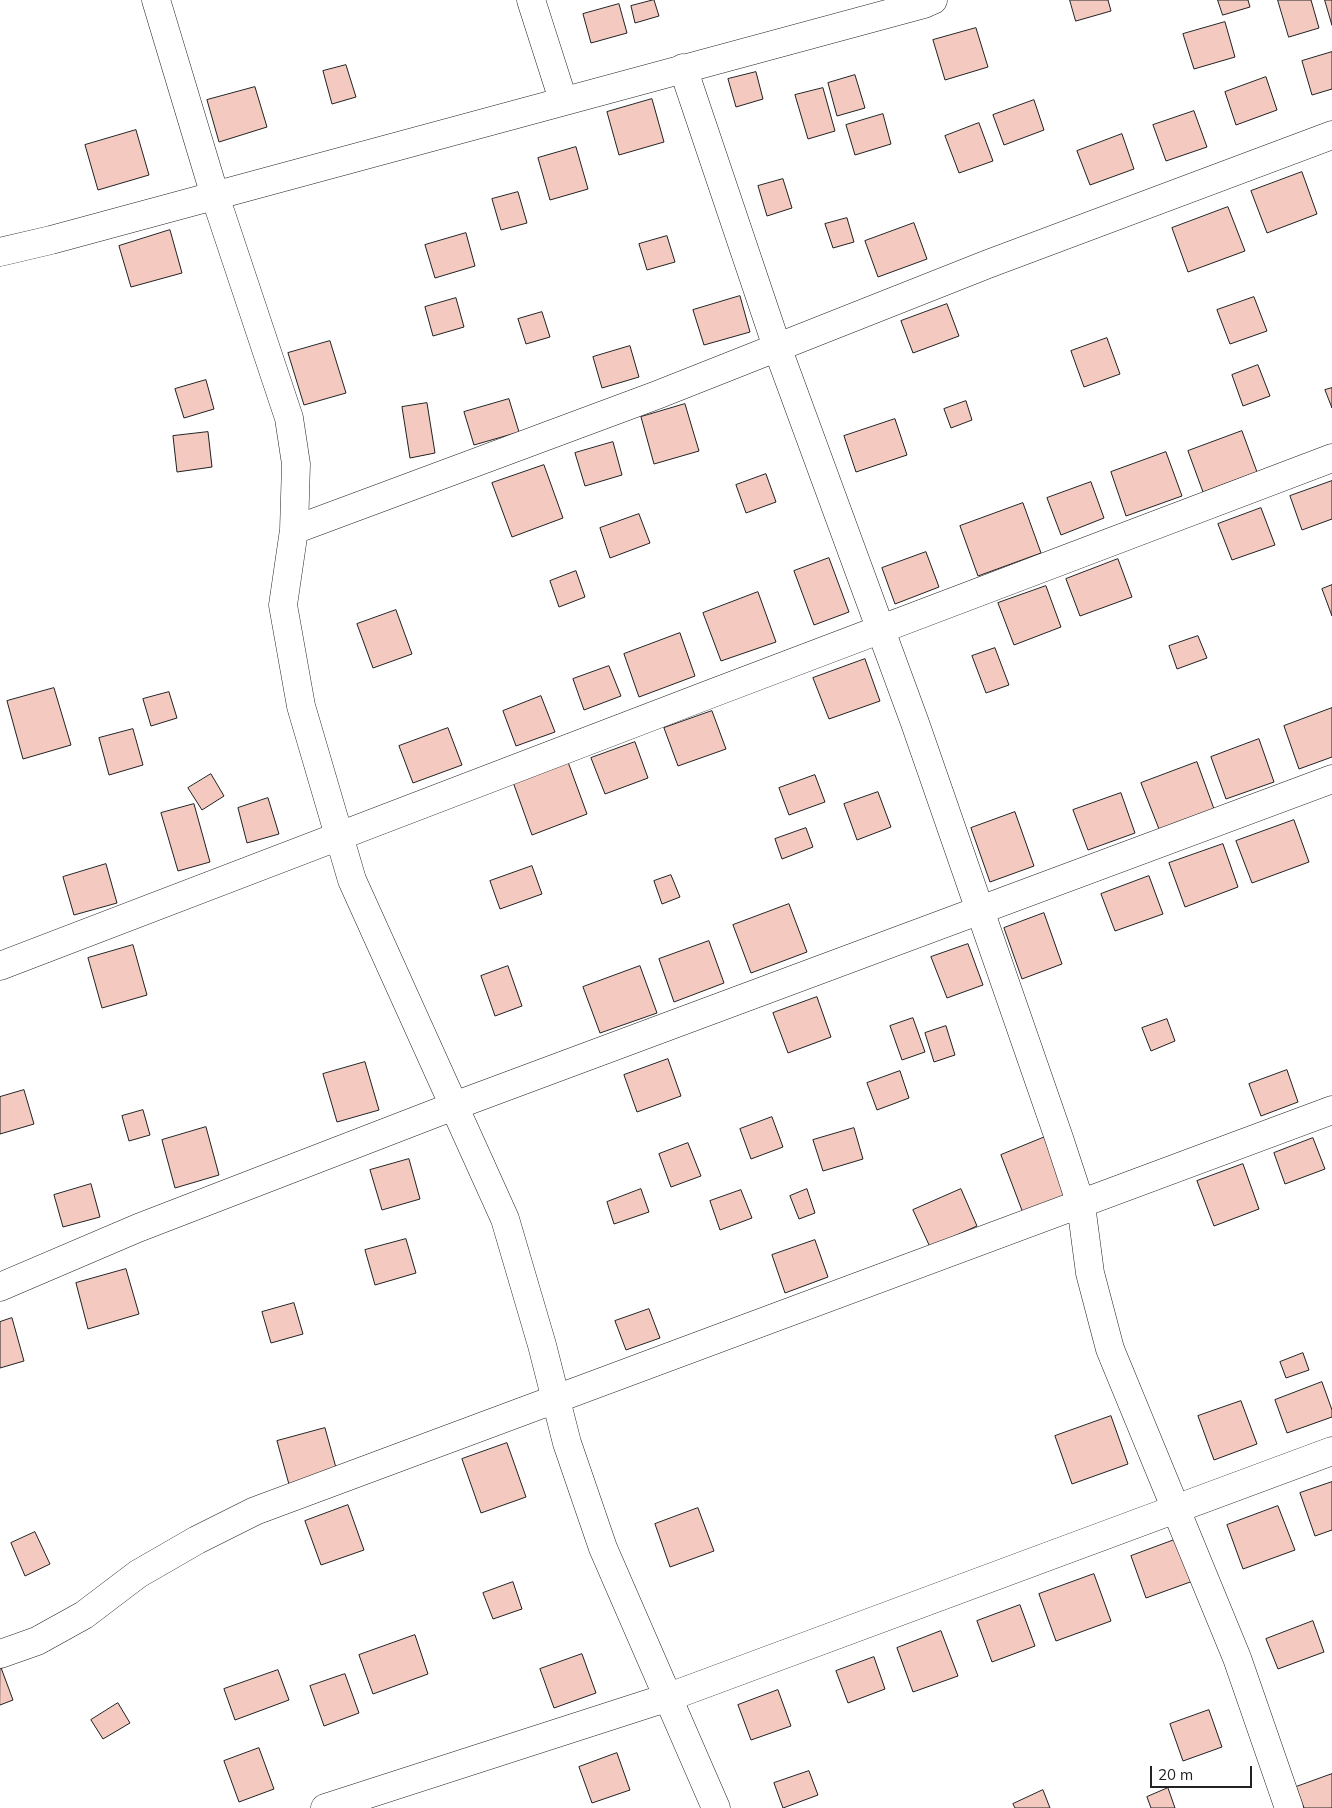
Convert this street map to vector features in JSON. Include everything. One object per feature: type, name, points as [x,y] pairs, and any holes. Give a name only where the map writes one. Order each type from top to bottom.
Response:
[{"type":"street","points":[[156,0],[215,196],[290,418],[296,464],[294,530],[283,606],[301,706],[352,880],[505,1219],[567,1444],[603,1548],[716,1808]]},
{"type":"street","points":[[531,0],[563,100]]},
{"type":"street","points":[[0,252],[215,196],[933,0]]},
{"type":"street","points":[[683,68],[777,348],[881,631],[980,909],[1081,1205],[1090,1273],[1110,1349],[1237,1658],[1289,1808]]},
{"type":"street","points":[[294,530],[657,395],[988,264],[1332,135]]},
{"type":"street","points":[[0,966],[339,834],[881,631],[1332,458]]},
{"type":"street","points":[[0,1287],[138,1228],[454,1106],[1332,779]]},
{"type":"street","points":[[0,1654],[37,1641],[84,1615],[138,1574],[197,1540],[255,1511],[1332,1110]]},
{"type":"street","points":[[325,1808],[668,1697],[1332,1450]]},
{"type":"building","points":[[654,0],[659,16],[635,23],[631,6]]},
{"type":"building","points":[[1070,0],[1108,0],[1111,11],[1076,21]]},
{"type":"building","points":[[1218,0],[1248,0],[1250,7],[1223,15]]},
{"type":"building","points":[[1278,0],[1311,0],[1319,28],[1289,37]]},
{"type":"building","points":[[1325,0],[1332,0],[1332,25]]},
{"type":"building","points":[[619,4],[627,33],[591,43],[583,14]]},
{"type":"building","points":[[1225,22],[1235,57],[1194,69],[1183,34]]},
{"type":"building","points":[[976,28],[988,67],[945,80],[933,40]]},
{"type":"building","points":[[1332,52],[1332,89],[1312,95],[1302,61]]},
{"type":"building","points":[[346,65],[356,97],[332,104],[323,71]]},
{"type":"building","points":[[756,72],[763,99],[736,107],[728,79]]},
{"type":"building","points":[[855,75],[865,108],[837,116],[828,83]]},
{"type":"building","points":[[1266,77],[1277,110],[1236,125],[1225,92]]},
{"type":"building","points":[[255,87],[267,127],[219,142],[207,100]]},
{"type":"building","points":[[823,88],[835,131],[808,139],[795,95]]},
{"type":"building","points":[[652,99],[664,142],[619,155],[607,112]]},
{"type":"building","points":[[1034,100],[1044,130],[1004,145],[993,115]]},
{"type":"building","points":[[1194,111],[1207,147],[1166,161],[1153,125]]},
{"type":"building","points":[[883,114],[891,144],[855,155],[846,125]]},
{"type":"building","points":[[979,123],[993,161],[959,173],[945,136]]},
{"type":"building","points":[[136,130],[149,175],[98,190],[85,145]]},
{"type":"building","points":[[1122,134],[1134,169],[1090,185],[1077,151]]},
{"type":"building","points":[[576,147],[588,189],[550,200],[538,158]]},
{"type":"building","points":[[1302,172],[1317,214],[1267,233],[1251,191]]},
{"type":"building","points":[[783,179],[792,208],[767,216],[758,186]]},
{"type":"building","points":[[518,192],[527,223],[501,230],[492,199]]},
{"type":"building","points":[[1228,207],[1245,251],[1188,272],[1172,228]]},
{"type":"building","points":[[847,218],[854,242],[833,248],[825,224]]},
{"type":"building","points":[[914,223],[927,259],[878,277],[865,241]]},
{"type":"building","points":[[170,230],[182,273],[131,287],[119,246]]},
{"type":"building","points":[[466,233],[475,266],[435,278],[425,245]]},
{"type":"building","points":[[667,236],[675,262],[647,270],[639,244]]},
{"type":"building","points":[[740,296],[750,332],[704,345],[693,310]]},
{"type":"building","points":[[1254,297],[1267,331],[1230,344],[1217,310]]},
{"type":"building","points":[[456,298],[464,327],[433,336],[425,307]]},
{"type":"building","points":[[947,304],[959,336],[913,353],[901,321]]},
{"type":"building","points":[[542,312],[550,337],[526,344],[518,319]]},
{"type":"building","points":[[1107,338],[1120,374],[1084,387],[1071,351]]},
{"type":"building","points":[[330,341],[346,393],[304,405],[288,353]]},
{"type":"building","points":[[630,346],[639,377],[602,388],[593,357]]},
{"type":"building","points":[[1258,365],[1270,396],[1243,406],[1232,375]]},
{"type":"building","points":[[206,380],[214,409],[184,418],[175,389]]},
{"type":"building","points":[[1332,388],[1332,408],[1325,390]]},
{"type":"building","points":[[509,399],[519,432],[474,445],[464,412]]},
{"type":"building","points":[[966,401],[972,420],[951,428],[944,409]]},
{"type":"building","points":[[427,403],[435,453],[410,458],[402,407]]},
{"type":"building","points":[[685,404],[699,451],[654,464],[641,417]]},
{"type":"building","points":[[895,419],[907,455],[856,472],[844,436]]},
{"type":"building","points":[[1242,431],[1257,472],[1203,492],[1188,451]]},
{"type":"building","points":[[208,432],[212,467],[177,472],[173,436]]},
{"type":"building","points":[[613,442],[622,475],[585,486],[575,453]]},
{"type":"building","points":[[1166,452],[1182,496],[1126,516],[1111,472]]},
{"type":"building","points":[[544,465],[563,518],[512,537],[492,483]]},
{"type":"building","points":[[766,474],[776,502],[746,513],[736,485]]},
{"type":"building","points":[[1332,481],[1332,519],[1302,530],[1290,496]]},
{"type":"building","points":[[1091,482],[1104,518],[1061,535],[1047,498]]},
{"type":"building","points":[[1023,503],[1041,553],[978,576],[960,526]]},
{"type":"building","points":[[1261,508],[1275,545],[1232,560],[1218,524]]},
{"type":"building","points":[[639,514],[650,543],[610,558],[600,528]]},
{"type":"building","points":[[926,552],[939,587],[895,604],[882,568]]},
{"type":"building","points":[[829,558],[849,612],[814,625],[794,571]]},
{"type":"building","points":[[1118,559],[1132,597],[1080,616],[1066,579]]},
{"type":"building","points":[[576,571],[585,597],[559,607],[550,581]]},
{"type":"building","points":[[1332,585],[1332,616],[1322,589]]},
{"type":"building","points":[[1046,586],[1061,627],[1014,645],[998,603]]},
{"type":"building","points":[[758,592],[776,642],[721,661],[703,613]]},
{"type":"building","points":[[396,610],[412,654],[373,668],[357,624]]},
{"type":"building","points":[[680,633],[695,676],[639,697],[624,654]]},
{"type":"building","points":[[1198,636],[1207,658],[1177,669],[1169,646]]},
{"type":"building","points":[[995,648],[1009,685],[986,693],[972,656]]},
{"type":"building","points":[[865,659],[880,701],[829,719],[813,678]]},
{"type":"building","points":[[609,666],[621,696],[584,710],[573,679]]},
{"type":"building","points":[[54,688],[71,745],[23,759],[7,701]]},
{"type":"building","points":[[169,692],[177,718],[151,726],[143,699]]},
{"type":"building","points":[[541,696],[555,732],[516,746],[503,711]]},
{"type":"building","points":[[1332,708],[1332,757],[1299,769],[1284,726]]},
{"type":"building","points":[[712,711],[726,749],[678,766],[664,728]]},
{"type":"building","points":[[448,728],[462,765],[413,783],[399,746]]},
{"type":"building","points":[[133,729],[143,765],[109,775],[99,738]]},
{"type":"building","points":[[1259,739],[1274,782],[1226,799],[1211,757]]},
{"type":"building","points":[[635,742],[648,778],[605,794],[591,758]]},
{"type":"building","points":[[568,762],[587,814],[532,835],[513,782]]},
{"type":"building","points":[[1197,762],[1214,809],[1159,829],[1141,783]]},
{"type":"building","points":[[211,774],[224,796],[202,810],[188,788]]},
{"type":"building","points":[[815,775],[825,802],[789,815],[779,788]]},
{"type":"building","points":[[878,792],[891,827],[857,840],[844,804]]},
{"type":"building","points":[[1121,793],[1135,833],[1088,850],[1073,810]]},
{"type":"building","points":[[268,798],[279,834],[247,843],[238,808]]},
{"type":"building","points":[[194,804],[210,862],[178,871],[161,813]]},
{"type":"building","points":[[1015,812],[1034,866],[990,882],[971,828]]},
{"type":"building","points":[[1294,820],[1309,862],[1252,883],[1236,841]]},
{"type":"building","points":[[806,828],[813,847],[782,859],[775,839]]},
{"type":"building","points":[[1223,844],[1238,887],[1185,907],[1169,863]]},
{"type":"building","points":[[106,864],[117,903],[74,915],[63,877]]},
{"type":"building","points":[[532,866],[542,894],[500,909],[490,881]]},
{"type":"building","points":[[671,875],[680,897],[662,904],[654,881]]},
{"type":"building","points":[[1149,876],[1163,914],[1115,931],[1101,894]]},
{"type":"building","points":[[789,904],[807,952],[751,973],[733,925]]},
{"type":"building","points":[[1044,913],[1062,964],[1022,979],[1004,928]]},
{"type":"building","points":[[709,941],[724,983],[674,1002],[659,959]]},
{"type":"building","points":[[968,944],[983,985],[947,998],[931,957]]},
{"type":"building","points":[[133,945],[147,995],[102,1008],[88,958]]},
{"type":"building","points":[[508,966],[522,1006],[495,1016],[481,976]]},
{"type":"building","points":[[640,966],[657,1013],[600,1033],[583,987]]},
{"type":"building","points":[[817,997],[831,1037],[788,1053],[773,1013]]},
{"type":"building","points":[[913,1018],[925,1052],[902,1060],[890,1026]]},
{"type":"building","points":[[1167,1019],[1175,1041],[1151,1051],[1142,1028]]},
{"type":"building","points":[[946,1026],[955,1055],[934,1062],[925,1033]]},
{"type":"building","points":[[668,1059],[681,1096],[637,1112],[624,1075]]},
{"type":"building","points":[[365,1062],[379,1110],[337,1122],[323,1074]]},
{"type":"building","points":[[1287,1070],[1298,1102],[1261,1116],[1249,1084]]},
{"type":"building","points":[[900,1071],[909,1098],[877,1110],[867,1083]]},
{"type":"building","points":[[24,1090],[34,1124],[0,1134],[0,1097]]},
{"type":"building","points":[[143,1110],[150,1135],[129,1141],[122,1116]]},
{"type":"building","points":[[772,1117],[783,1147],[751,1159],[740,1129]]},
{"type":"building","points":[[206,1127],[219,1175],[175,1188],[162,1140]]},
{"type":"building","points":[[854,1128],[863,1159],[823,1171],[813,1140]]},
{"type":"building","points":[[1045,1137],[1067,1195],[1023,1213],[1001,1155]]},
{"type":"building","points":[[1313,1138],[1325,1169],[1285,1184],[1274,1153]]},
{"type":"building","points":[[688,1143],[701,1176],[671,1187],[659,1154]]},
{"type":"building","points":[[409,1159],[420,1199],[382,1210],[370,1170]]},
{"type":"building","points":[[1243,1164],[1259,1209],[1214,1226],[1197,1181]]},
{"type":"building","points":[[91,1184],[100,1217],[63,1227],[54,1195]]},
{"type":"building","points":[[641,1189],[649,1212],[614,1224],[607,1202]]},
{"type":"building","points":[[807,1189],[815,1213],[799,1219],[790,1196]]},
{"type":"building","points":[[961,1189],[977,1226],[930,1247],[913,1210]]},
{"type":"building","points":[[741,1190],[752,1218],[720,1230],[710,1201]]},
{"type":"building","points":[[406,1239],[416,1273],[375,1285],[365,1250]]},
{"type":"building","points":[[815,1240],[828,1277],[785,1293],[772,1255]]},
{"type":"building","points":[[126,1269],[139,1314],[88,1329],[76,1283]]},
{"type":"building","points":[[294,1303],[303,1334],[271,1343],[262,1312]]},
{"type":"building","points":[[649,1309],[660,1338],[626,1350],[615,1321]]},
{"type":"building","points":[[12,1318],[24,1361],[0,1368],[0,1322]]},
{"type":"building","points":[[1303,1353],[1309,1370],[1286,1378],[1280,1362]]},
{"type":"building","points":[[1322,1382],[1332,1410],[1332,1417],[1287,1433],[1275,1400]]},
{"type":"building","points":[[1241,1401],[1257,1444],[1214,1460],[1198,1416]]},
{"type":"building","points":[[1111,1416],[1128,1464],[1072,1484],[1055,1436]]},
{"type":"building","points":[[325,1428],[338,1475],[290,1488],[277,1441]]},
{"type":"building","points":[[507,1443],[526,1497],[481,1513],[462,1459]]},
{"type":"building","points":[[1332,1482],[1332,1530],[1315,1536],[1300,1493]]},
{"type":"building","points":[[348,1505],[364,1550],[321,1565],[305,1521]]},
{"type":"building","points":[[1278,1506],[1295,1550],[1243,1569],[1227,1525]]},
{"type":"building","points":[[698,1508],[714,1551],[670,1567],[655,1524]]},
{"type":"building","points":[[35,1532],[50,1564],[25,1576],[11,1543]]},
{"type":"building","points":[[1177,1539],[1193,1581],[1146,1598],[1131,1556]]},
{"type":"building","points":[[1094,1574],[1111,1621],[1056,1641],[1039,1594]]},
{"type":"building","points":[[513,1582],[522,1609],[493,1619],[483,1593]]},
{"type":"building","points":[[1020,1605],[1035,1646],[992,1662],[977,1621]]},
{"type":"building","points":[[1313,1621],[1324,1652],[1278,1669],[1266,1639]]},
{"type":"building","points":[[941,1631],[958,1676],[913,1692],[897,1648]]},
{"type":"building","points":[[415,1635],[428,1674],[373,1694],[359,1655]]},
{"type":"building","points":[[582,1654],[596,1693],[554,1708],[540,1669]]},
{"type":"building","points":[[874,1657],[885,1689],[848,1703],[836,1671]]},
{"type":"building","points":[[0,1665],[13,1700],[0,1705]]},
{"type":"building","points":[[278,1670],[289,1700],[235,1720],[224,1689]]},
{"type":"building","points":[[345,1674],[359,1713],[324,1726],[310,1686]]},
{"type":"building","points":[[778,1690],[791,1726],[751,1740],[738,1705]]},
{"type":"building","points":[[118,1703],[130,1723],[103,1739],[91,1720]]},
{"type":"building","points":[[1209,1710],[1222,1747],[1183,1761],[1170,1724]]},
{"type":"building","points":[[259,1748],[274,1789],[239,1802],[224,1761]]},
{"type":"building","points":[[617,1753],[630,1790],[592,1803],[579,1767]]},
{"type":"building","points":[[809,1771],[818,1795],[783,1808],[774,1783]]},
{"type":"building","points":[[1332,1774],[1332,1808],[1304,1808],[1296,1787]]},
{"type":"building","points":[[1168,1788],[1175,1808],[1151,1808],[1147,1797]]},
{"type":"building","points":[[1043,1790],[1050,1808],[1015,1808],[1013,1804]]}]
